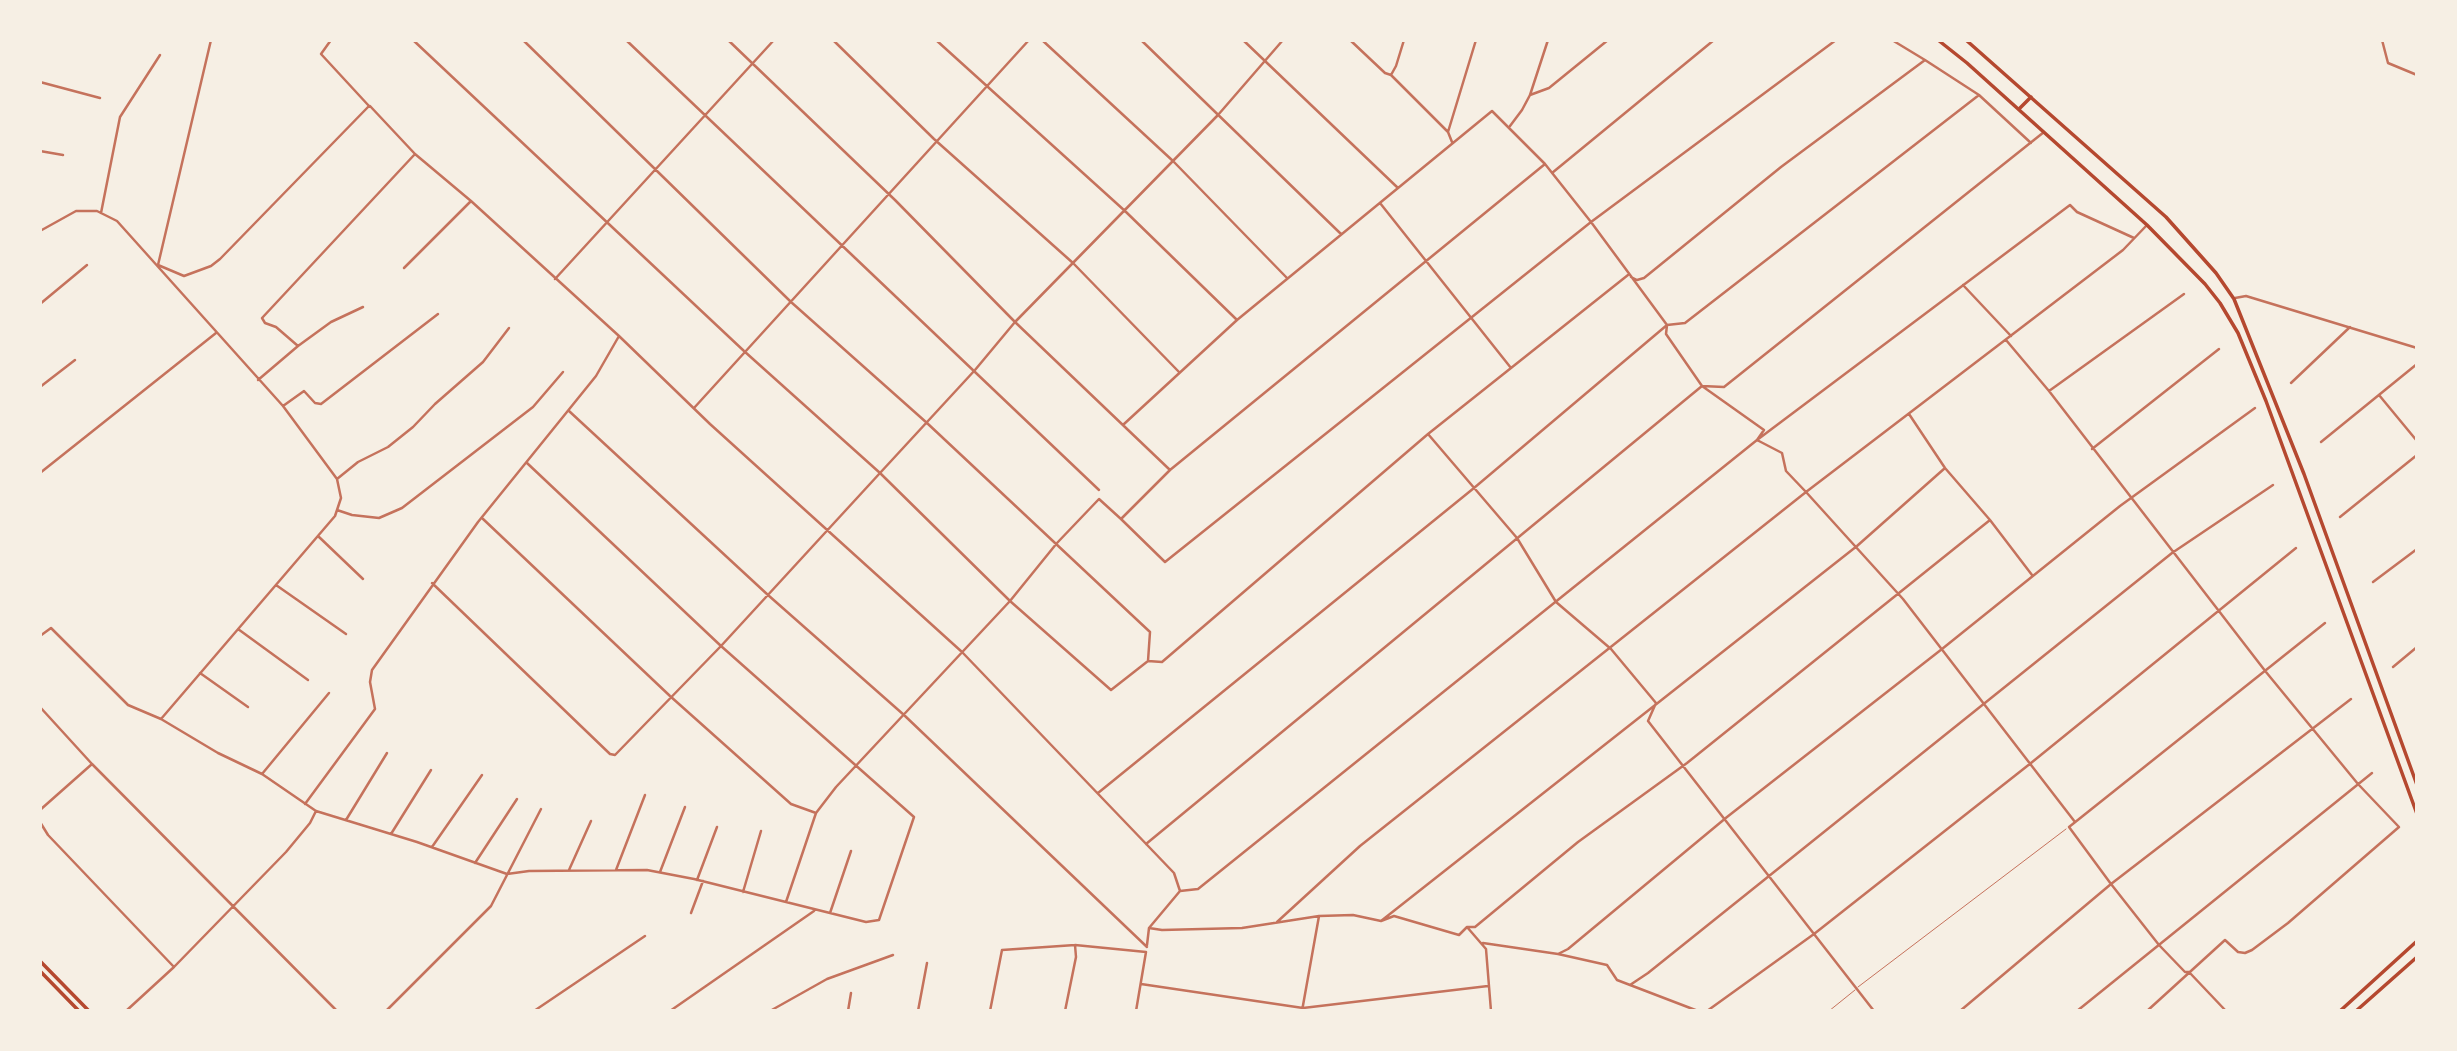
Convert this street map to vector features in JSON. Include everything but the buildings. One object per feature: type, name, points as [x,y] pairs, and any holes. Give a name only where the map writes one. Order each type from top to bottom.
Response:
[{"type":"main road","points":[[1938,40],[2147,225],[2205,284],[2238,332],[2417,814]]},
{"type":"main road","points":[[1966,40],[2166,217],[2216,273],[2234,299],[2281,414],[2417,785]]},
{"type":"main road","points":[[2019,109],[2031,97]]},
{"type":"main road","points":[[2340,1011],[2417,941]]},
{"type":"main road","points":[[2356,1011],[2417,957]]},
{"type":"main road","points":[[40,961],[89,1011]]},
{"type":"main road","points":[[40,971],[79,1011]]},
{"type":"street","points":[[158,265],[211,40]]},
{"type":"street","points":[[331,40],[321,54],[415,154],[471,201],[962,652],[1174,873],[1180,891]]},
{"type":"street","points":[[412,40],[744,351],[880,474],[1010,601],[1111,690],[1148,661],[1161,662],[1428,433],[1628,275]]},
{"type":"street","points":[[523,40],[791,302],[927,423],[1150,632],[1148,661]]},
{"type":"street","points":[[626,40],[1099,490]]},
{"type":"street","points":[[728,40],[1170,470]]},
{"type":"street","points":[[555,279],[774,40]]},
{"type":"street","points":[[833,40],[937,141],[1073,263],[1180,373]]},
{"type":"street","points":[[936,40],[1125,211],[1237,320]]},
{"type":"street","points":[[694,408],[1028,40]]},
{"type":"street","points":[[1042,40],[1173,161],[1287,278]]},
{"type":"street","points":[[1141,40],[1341,234]]},
{"type":"street","points":[[1243,40],[1398,188]]},
{"type":"street","points":[[432,583],[610,754],[618,753],[927,423],[1015,322],[1218,115],[1283,40]]},
{"type":"street","points":[[1350,40],[1385,73],[1391,75],[1448,132],[1452,142]]},
{"type":"street","points":[[1391,75],[1404,40]]},
{"type":"street","points":[[1448,132],[1476,40]]},
{"type":"street","points":[[1509,127],[1530,95],[1548,40]]},
{"type":"street","points":[[1530,95],[1549,88],[1608,40]]},
{"type":"street","points":[[1552,173],[1714,40]]},
{"type":"street","points":[[786,902],[816,813],[856,766],[1010,601],[1057,543],[1099,499],[1165,562],[1591,222],[1836,40]]},
{"type":"street","points":[[1892,40],[1979,94],[2031,143]]},
{"type":"street","points":[[2382,40],[2388,63],[2417,75]]},
{"type":"street","points":[[102,213],[120,117],[160,55]]},
{"type":"street","points":[[1628,275],[1637,280],[1644,278],[1781,167],[1925,60]]},
{"type":"street","points":[[40,82],[100,98]]},
{"type":"street","points":[[1098,793],[1475,488],[1667,325],[1685,323],[1979,94]]},
{"type":"street","points":[[158,265],[184,275],[211,266],[369,106]]},
{"type":"street","points":[[1124,425],[1237,320],[1492,111],[1545,164],[1591,222],[1667,325],[1666,334],[1702,386],[1764,430],[1757,440]]},
{"type":"street","points":[[1146,844],[1702,386],[1724,387],[2044,132]]},
{"type":"street","points":[[40,151],[63,155]]},
{"type":"street","points":[[298,346],[276,327],[265,323],[262,317],[415,154]]},
{"type":"street","points":[[1121,519],[1170,470],[1545,164]]},
{"type":"street","points":[[404,268],[471,201]]},
{"type":"street","points":[[1380,204],[1511,368]]},
{"type":"street","points":[[1136,1011],[1149,928],[1180,891],[1198,889],[1757,440],[2070,205],[2077,212],[2134,238]]},
{"type":"street","points":[[40,231],[76,211],[102,213],[117,221],[283,406],[337,479],[341,498],[335,516],[161,719]]},
{"type":"street","points":[[1277,922],[1360,846],[1806,492],[2123,250],[2147,225]]},
{"type":"street","points":[[40,304],[88,265]]},
{"type":"street","points":[[1963,285],[2011,336]]},
{"type":"street","points":[[2049,391],[2183,294]]},
{"type":"street","points":[[2234,299],[2246,296],[2417,348]]},
{"type":"street","points":[[258,380],[331,322],[363,307]]},
{"type":"street","points":[[283,406],[304,391],[315,403],[321,404],[438,314]]},
{"type":"street","points":[[2291,383],[2350,327]]},
{"type":"street","points":[[337,479],[358,463],[388,447],[413,427],[483,362],[509,328]]},
{"type":"street","points":[[40,473],[216,333]]},
{"type":"street","points":[[305,804],[375,709],[370,682],[372,670],[432,583],[596,376],[619,336]]},
{"type":"street","points":[[2006,340],[2049,391],[2172,553],[2311,728],[2399,827],[2288,923],[2252,950],[2245,953],[2238,951],[2225,940],[2147,1011]]},
{"type":"street","points":[[2092,449],[2219,349]]},
{"type":"street","points":[[40,387],[75,360]]},
{"type":"street","points":[[2321,442],[2417,364]]},
{"type":"street","points":[[337,510],[352,515],[379,518],[402,508],[533,407],[563,372]]},
{"type":"street","points":[[2379,395],[2417,441]]},
{"type":"street","points":[[1558,954],[1568,949],[1724,819],[2120,506],[2255,408]]},
{"type":"street","points":[[569,411],[768,595],[904,715],[1147,949]]},
{"type":"street","points":[[1909,414],[1945,468],[2033,576]]},
{"type":"street","points":[[2272,419],[2281,414]]},
{"type":"street","points":[[1428,433],[1517,538],[1556,602],[1611,649],[1656,703]]},
{"type":"street","points":[[1757,440],[1782,453],[1786,471],[1900,595],[2075,822]]},
{"type":"street","points":[[2340,517],[2417,455]]},
{"type":"street","points":[[40,636],[51,628],[128,705],[161,719],[218,753],[262,774],[316,811],[432,847],[507,874],[569,870],[647,870],[866,922],[879,920],[914,817],[721,646],[527,463]]},
{"type":"street","points":[[1381,921],[1857,546],[1945,468]]},
{"type":"street","points":[[1630,985],[2172,553],[2273,485]]},
{"type":"street","points":[[482,518],[670,696],[791,804],[816,813]]},
{"type":"street","points":[[1149,928],[1242,928],[1319,916],[1353,915],[1381,921],[1394,916],[1460,935],[1467,927],[1475,927],[1578,842],[1683,766],[1900,595],[1990,520]]},
{"type":"street","points":[[318,536],[363,579]]},
{"type":"street","points":[[1707,1011],[1814,934],[2031,763],[2296,548]]},
{"type":"street","points":[[2373,582],[2417,549]]},
{"type":"street","points":[[275,585],[346,634]]},
{"type":"street","points":[[2226,1011],[2159,945],[2069,827],[2325,623]]},
{"type":"street","points":[[238,629],[308,680]]},
{"type":"street","points":[[2393,667],[2417,647]]},
{"type":"street","points":[[200,673],[248,707]]},
{"type":"street","points":[[262,774],[330,693]]},
{"type":"street","points":[[1961,1011],[2110,884],[2351,699]]},
{"type":"street","points":[[1656,703],[1648,721],[1874,1011]]},
{"type":"street","points":[[40,707],[92,764],[337,1011]]},
{"type":"street","points":[[346,820],[387,752]]},
{"type":"street","points":[[40,810],[92,764]]},
{"type":"street","points":[[391,834],[431,770]]},
{"type":"street","points":[[2077,1011],[2372,773]]},
{"type":"street","points":[[432,847],[482,775]]},
{"type":"street","points":[[616,870],[645,795]]},
{"type":"street","points":[[475,863],[517,799]]},
{"type":"street","points":[[660,872],[685,807]]},
{"type":"street","points":[[386,1011],[491,906],[541,809]]},
{"type":"street","points":[[126,1011],[174,967],[286,852],[310,823],[316,811]]},
{"type":"street","points":[[569,870],[591,821]]},
{"type":"street","points":[[40,822],[48,835],[174,967]]},
{"type":"street","points":[[697,880],[717,827]]},
{"type":"street","points":[[743,892],[761,831]]},
{"type":"street","points":[[830,914],[851,850]]},
{"type":"street","points":[[691,913],[702,881]]},
{"type":"street","points":[[670,1011],[816,910]]},
{"type":"street","points":[[1303,1009],[1319,916]]},
{"type":"street","points":[[1467,927],[1486,949],[1491,1011]]},
{"type":"street","points":[[534,1011],[645,936]]},
{"type":"street","points":[[1482,943],[1558,954],[1607,965],[1617,980],[1698,1011]]},
{"type":"street","points":[[990,1011],[1002,950],[1075,945],[1147,949]]},
{"type":"street","points":[[1065,1011],[1076,957],[1075,945]]},
{"type":"street","points":[[770,1011],[827,979],[893,955]]},
{"type":"street","points":[[918,1011],[927,963]]},
{"type":"street","points":[[1141,984],[1303,1009],[1489,986]]},
{"type":"street","points":[[848,1011],[851,993]]},
{"type":"lane","points":[[1829,1011],[2069,827]]}]
